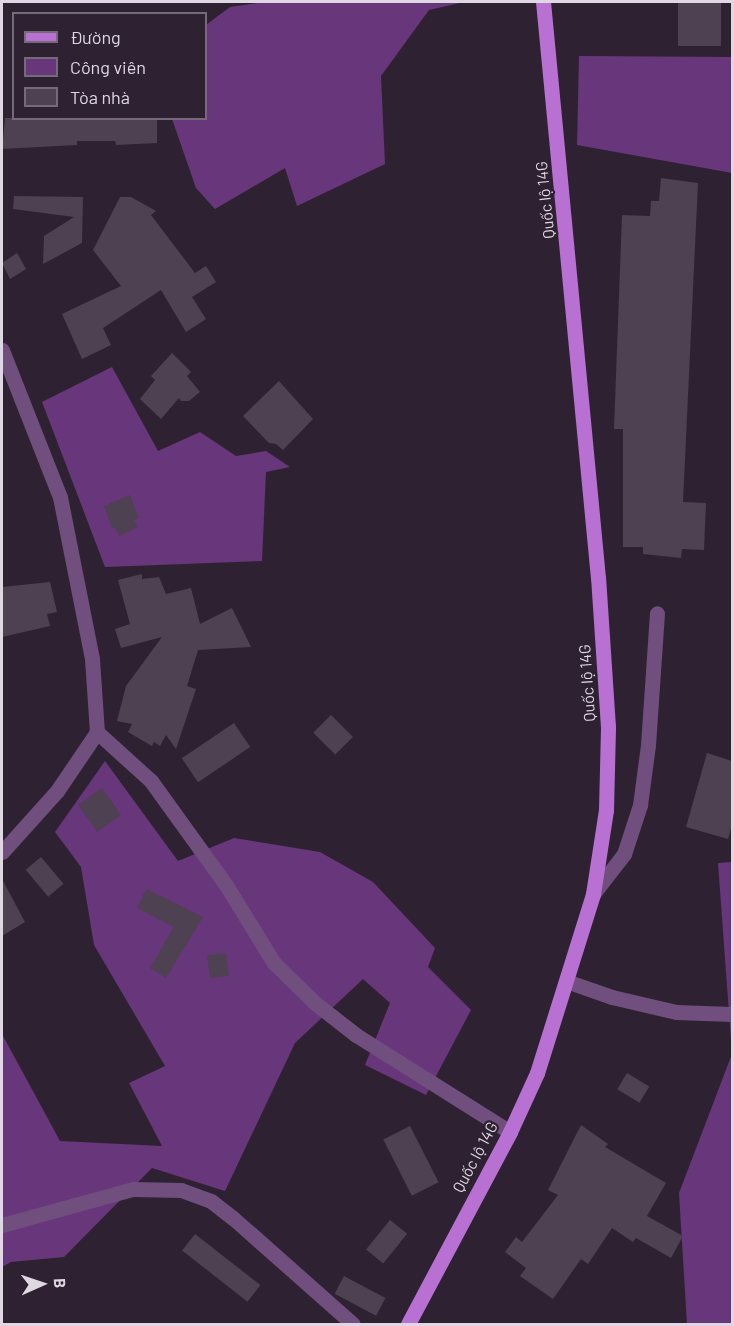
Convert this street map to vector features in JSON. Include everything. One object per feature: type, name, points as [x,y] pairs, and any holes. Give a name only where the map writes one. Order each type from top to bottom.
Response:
[{"type":"main road","name":"Quốc lộ 14G","points":[[408,1324],[510,1132],[537,1072],[593,894],[606,810],[608,727],[598,578],[543,2]]},
{"type":"street","points":[[2,350],[60,497],[92,659],[97,732],[57,791],[2,852]]},
{"type":"street","points":[[593,894],[624,854],[640,805],[648,745],[657,613]]},
{"type":"street","points":[[97,732],[151,781],[226,885],[274,963],[307,995],[356,1035],[510,1132]]},
{"type":"street","points":[[566,981],[612,997],[676,1012],[732,1014]]},
{"type":"street","points":[[2,1225],[133,1189],[181,1190],[211,1201],[233,1218],[353,1324]]},
{"type":"green space","points":[[265,2],[460,3],[429,10],[381,76],[385,164],[297,206],[285,168],[215,209],[196,188],[172,120],[207,120],[207,24],[230,7]]},
{"type":"green space","points":[[579,56],[732,57],[732,173],[577,145]]},
{"type":"green space","points":[[112,367],[158,451],[200,432],[236,456],[266,451],[290,467],[266,472],[262,561],[105,567],[42,402]]},
{"type":"green space","points":[[105,761],[178,861],[234,838],[320,852],[373,882],[435,948],[428,967],[471,1010],[426,1095],[365,1065],[390,1003],[363,979],[295,1043],[225,1191],[152,1168],[64,1257],[11,1262],[2,1267],[2,1034],[60,1141],[162,1146],[129,1083],[165,1066],[94,945],[81,867],[55,832]]},
{"type":"green space","points":[[732,862],[732,1054],[718,863]]},
{"type":"green space","points":[[732,1054],[732,1324],[687,1324],[679,1193]]},
{"type":"building","points":[[678,2],[721,2],[721,46],[678,46]]},
{"type":"building","points":[[5,118],[12,118],[12,120],[157,120],[157,143],[116,145],[115,141],[77,141],[77,145],[2,149]]},
{"type":"building","points":[[661,178],[698,183],[683,502],[706,503],[704,550],[682,549],[681,558],[643,554],[643,547],[623,547],[623,429],[614,429],[622,215],[650,216],[651,201],[659,201]]},
{"type":"building","points":[[14,196],[83,197],[82,243],[43,264],[44,236],[74,217],[13,209]]},
{"type":"building","points":[[120,197],[131,197],[156,211],[151,215],[195,273],[206,266],[216,282],[192,297],[206,319],[186,332],[161,290],[103,328],[111,345],[82,359],[62,314],[121,286],[93,250]]},
{"type":"building","points":[[17,253],[26,269],[10,279],[2,263]]},
{"type":"building","points":[[172,353],[191,372],[187,376],[200,392],[189,401],[181,401],[179,398],[161,419],[140,399],[155,380],[151,376]]},
{"type":"building","points":[[279,381],[313,419],[283,450],[276,444],[269,443],[243,416]]},
{"type":"building","points":[[130,495],[139,518],[134,520],[138,527],[119,536],[115,527],[112,528],[104,506]]},
{"type":"building","points":[[142,574],[142,579],[159,577],[166,594],[191,588],[200,624],[232,608],[251,647],[198,650],[187,686],[196,689],[176,749],[166,735],[160,746],[154,742],[152,746],[128,732],[132,724],[117,721],[126,686],[162,637],[121,648],[115,629],[130,624],[118,580]]},
{"type":"building","points":[[50,582],[57,612],[47,614],[50,626],[2,637],[2,587]]},
{"type":"building","points":[[331,715],[353,737],[335,755],[313,733]]},
{"type":"building","points":[[234,723],[250,747],[198,782],[182,758]]},
{"type":"building","points":[[707,753],[732,761],[732,825],[728,839],[686,827]]},
{"type":"building","points":[[102,788],[121,815],[97,832],[78,805]]},
{"type":"building","points":[[41,857],[63,884],[48,897],[26,870]]},
{"type":"building","points":[[2,879],[25,922],[2,936]]},
{"type":"building","points":[[146,889],[203,917],[166,978],[150,968],[174,927],[137,908]]},
{"type":"building","points":[[226,953],[229,976],[210,978],[207,955]]},
{"type":"building","points":[[627,1073],[649,1086],[640,1103],[617,1089]]},
{"type":"building","points":[[581,1125],[608,1144],[605,1147],[666,1183],[647,1216],[683,1236],[671,1258],[636,1238],[633,1242],[612,1228],[588,1264],[581,1259],[553,1299],[520,1276],[526,1268],[505,1252],[516,1237],[522,1242],[558,1195],[548,1190]]},
{"type":"building","points":[[410,1126],[439,1182],[412,1196],[383,1140]]},
{"type":"building","points":[[390,1220],[407,1234],[383,1263],[366,1250]]},
{"type":"building","points":[[195,1234],[260,1285],[247,1302],[182,1251]]},
{"type":"building","points":[[344,1276],[385,1298],[376,1316],[335,1294]]}]
